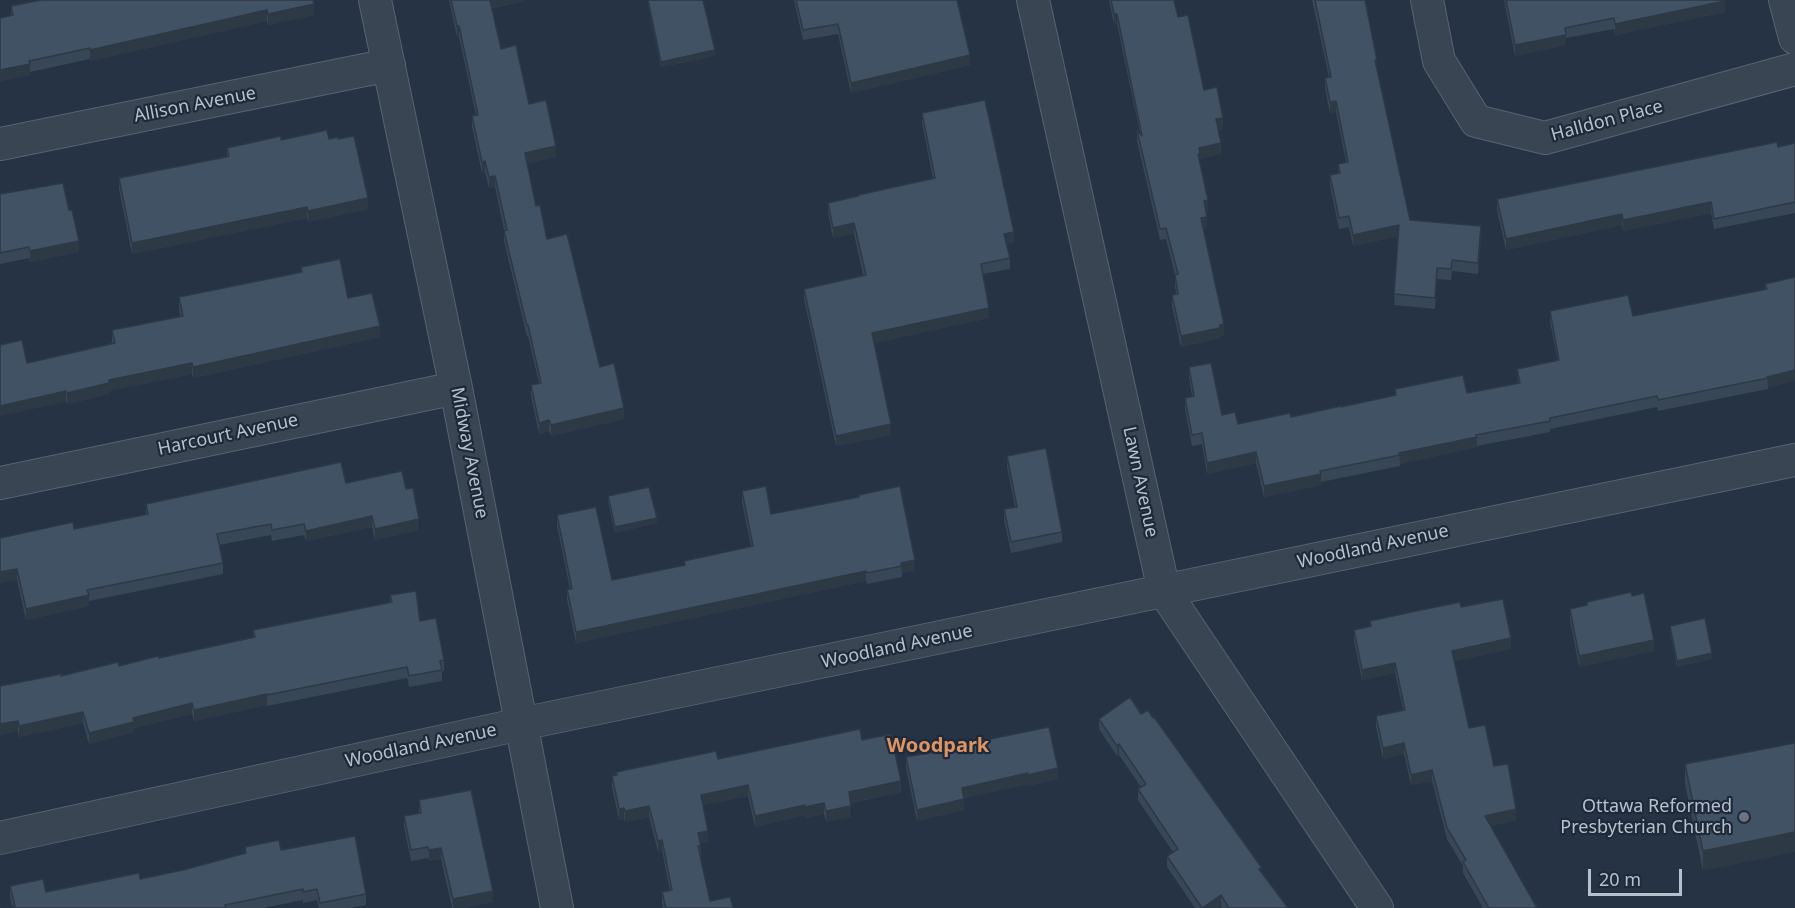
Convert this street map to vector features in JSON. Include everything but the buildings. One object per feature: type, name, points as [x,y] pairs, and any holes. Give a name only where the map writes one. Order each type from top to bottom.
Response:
[{"type":"street","name":"Midway Avenue","points":[[375,0],[456,387],[557,908]]},
{"type":"street","name":"Lawn Avenue","points":[[1033,0],[1164,591],[1377,908]]},
{"type":"street","name":"Halldon Place","points":[[1427,0],[1439,61],[1476,121],[1545,138],[1795,69]]},
{"type":"street","points":[[1785,0],[1795,38]]},
{"type":"street","name":"Allison Avenue","points":[[0,144],[389,65]]},
{"type":"street","name":"Harcourt Avenue","points":[[0,483],[456,387]]},
{"type":"street","name":"Woodland Avenue","points":[[0,838],[521,724],[1795,460]]},
{"type":"place","name":"Ottawa Reformed Presbyterian Church","points":[[1744,817]]},
{"type":"district","name":"Woodpark","points":[[938,746]]}]
